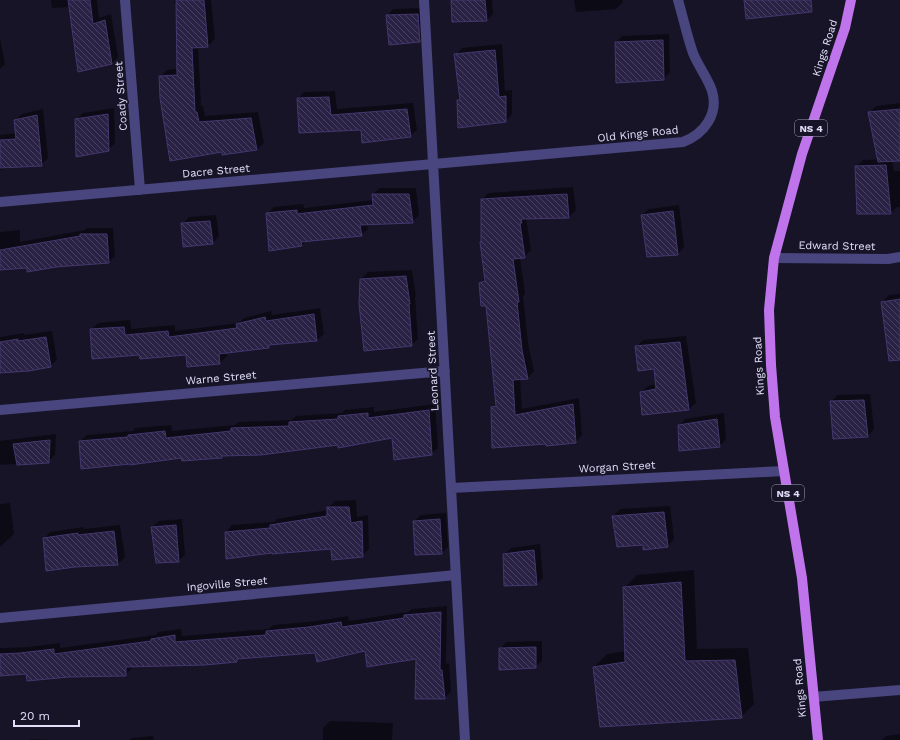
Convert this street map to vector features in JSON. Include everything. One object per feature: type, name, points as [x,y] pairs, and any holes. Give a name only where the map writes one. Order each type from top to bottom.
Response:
[{"type":"main road","name":"Kings Road","points":[[818,740],[802,578],[775,418],[769,310],[774,258],[802,154],[845,28],[852,0]]},
{"type":"main road","points":[[812,740],[816,729]]},
{"type":"street","name":"Coady Street","points":[[125,0],[140,190]]},
{"type":"street","name":"Leonard Street","points":[[424,0],[465,740]]},
{"type":"street","name":"Old Kings Road","points":[[433,164],[684,142],[699,134],[712,116],[712,90],[693,52],[678,0]]},
{"type":"street","name":"Dacre Street","points":[[0,202],[433,164]]},
{"type":"street","name":"Edward Street","points":[[774,258],[900,258]]},
{"type":"street","name":"Warne Street","points":[[0,410],[445,371]]},
{"type":"street","name":"Worgan Street","points":[[452,488],[784,470]]},
{"type":"street","name":"Ingoville Street","points":[[0,618],[456,575]]},
{"type":"street","points":[[813,696],[900,690]]},
{"type":"building","points":[[68,0],[90,0],[93,24],[105,20],[112,64],[78,72]]},
{"type":"building","points":[[176,0],[204,0],[208,47],[192,48],[195,112],[197,112],[199,122],[251,118],[257,150],[222,155],[222,152],[170,161],[160,98],[159,76],[177,75]]},
{"type":"building","points":[[451,0],[485,0],[487,21],[452,22]]},
{"type":"building","points":[[744,0],[811,0],[812,12],[746,19]]},
{"type":"building","points":[[418,14],[420,42],[389,45],[386,15]]},
{"type":"building","points":[[663,40],[664,80],[616,83],[615,42]]},
{"type":"building","points":[[495,50],[499,97],[506,96],[506,122],[458,128],[457,100],[460,100],[454,54]]},
{"type":"building","points":[[329,97],[331,115],[407,109],[411,137],[362,143],[361,130],[299,133],[297,98]]},
{"type":"building","points":[[900,109],[900,161],[878,162],[868,112]]},
{"type":"building","points":[[108,114],[109,151],[76,157],[75,119]]},
{"type":"building","points":[[37,115],[42,166],[0,168],[0,140],[16,139],[14,120]]},
{"type":"building","points":[[886,165],[891,214],[857,214],[855,166]]},
{"type":"building","points":[[372,194],[409,194],[413,223],[360,225],[362,236],[301,242],[302,246],[269,251],[266,213],[297,210],[297,214],[373,205]]},
{"type":"building","points":[[567,194],[569,218],[521,219],[522,223],[520,223],[525,258],[513,259],[519,302],[517,302],[522,350],[528,379],[513,380],[515,415],[573,404],[576,443],[546,446],[546,444],[492,448],[491,407],[496,406],[486,306],[481,306],[479,283],[485,281],[480,242],[481,199]]},
{"type":"building","points":[[673,211],[678,255],[647,257],[641,215]]},
{"type":"building","points":[[210,221],[213,244],[183,247],[181,223]]},
{"type":"building","points":[[80,234],[107,234],[109,263],[56,267],[27,272],[27,268],[0,270],[0,250],[80,236]]},
{"type":"building","points":[[406,276],[410,304],[412,346],[364,351],[359,304],[360,279]]},
{"type":"building","points":[[900,299],[900,360],[889,361],[881,302]]},
{"type":"building","points":[[314,314],[317,341],[269,345],[269,348],[219,354],[220,364],[187,367],[186,355],[140,359],[139,355],[92,359],[90,329],[124,327],[125,335],[168,331],[169,337],[237,328],[236,324],[265,317],[266,321]]},
{"type":"building","points":[[46,337],[51,367],[29,371],[0,373],[0,342]]},
{"type":"building","points":[[680,342],[689,410],[642,415],[640,392],[656,389],[654,369],[638,371],[635,346]]},
{"type":"building","points":[[864,400],[868,437],[833,439],[830,401]]},
{"type":"building","points":[[429,410],[432,455],[394,460],[392,438],[338,448],[338,445],[261,455],[222,456],[222,458],[182,461],[181,458],[130,465],[81,469],[79,441],[128,437],[128,435],[165,431],[166,438],[231,431],[231,428],[289,426],[289,422],[338,419],[338,416],[368,413],[368,418]]},
{"type":"building","points":[[717,419],[720,447],[679,451],[678,425]]},
{"type":"building","points":[[50,440],[49,463],[17,465],[13,444]]},
{"type":"building","points":[[327,507],[349,507],[351,523],[362,521],[363,557],[332,560],[331,549],[272,553],[226,559],[225,532],[270,528],[270,525],[327,516]]},
{"type":"building","points":[[664,512],[668,547],[643,550],[643,545],[617,547],[612,516]]},
{"type":"building","points":[[440,519],[442,554],[415,555],[413,521]]},
{"type":"building","points":[[176,525],[179,562],[156,563],[151,527]]},
{"type":"building","points":[[114,531],[118,565],[75,567],[46,571],[43,538],[78,533],[78,535]]},
{"type":"building","points":[[534,550],[537,585],[504,586],[503,554]]},
{"type":"building","points":[[681,582],[685,661],[735,660],[742,718],[600,727],[593,667],[625,662],[623,587]]},
{"type":"building","points":[[441,612],[440,670],[442,670],[445,699],[415,699],[416,659],[367,667],[365,651],[317,662],[315,653],[237,659],[237,662],[205,665],[126,667],[126,676],[69,677],[27,681],[26,674],[0,676],[0,654],[54,649],[54,654],[151,641],[151,639],[175,635],[175,642],[266,635],[266,631],[341,622],[342,627],[404,618],[404,615]]},
{"type":"building","points":[[536,647],[536,668],[499,670],[499,648]]}]
